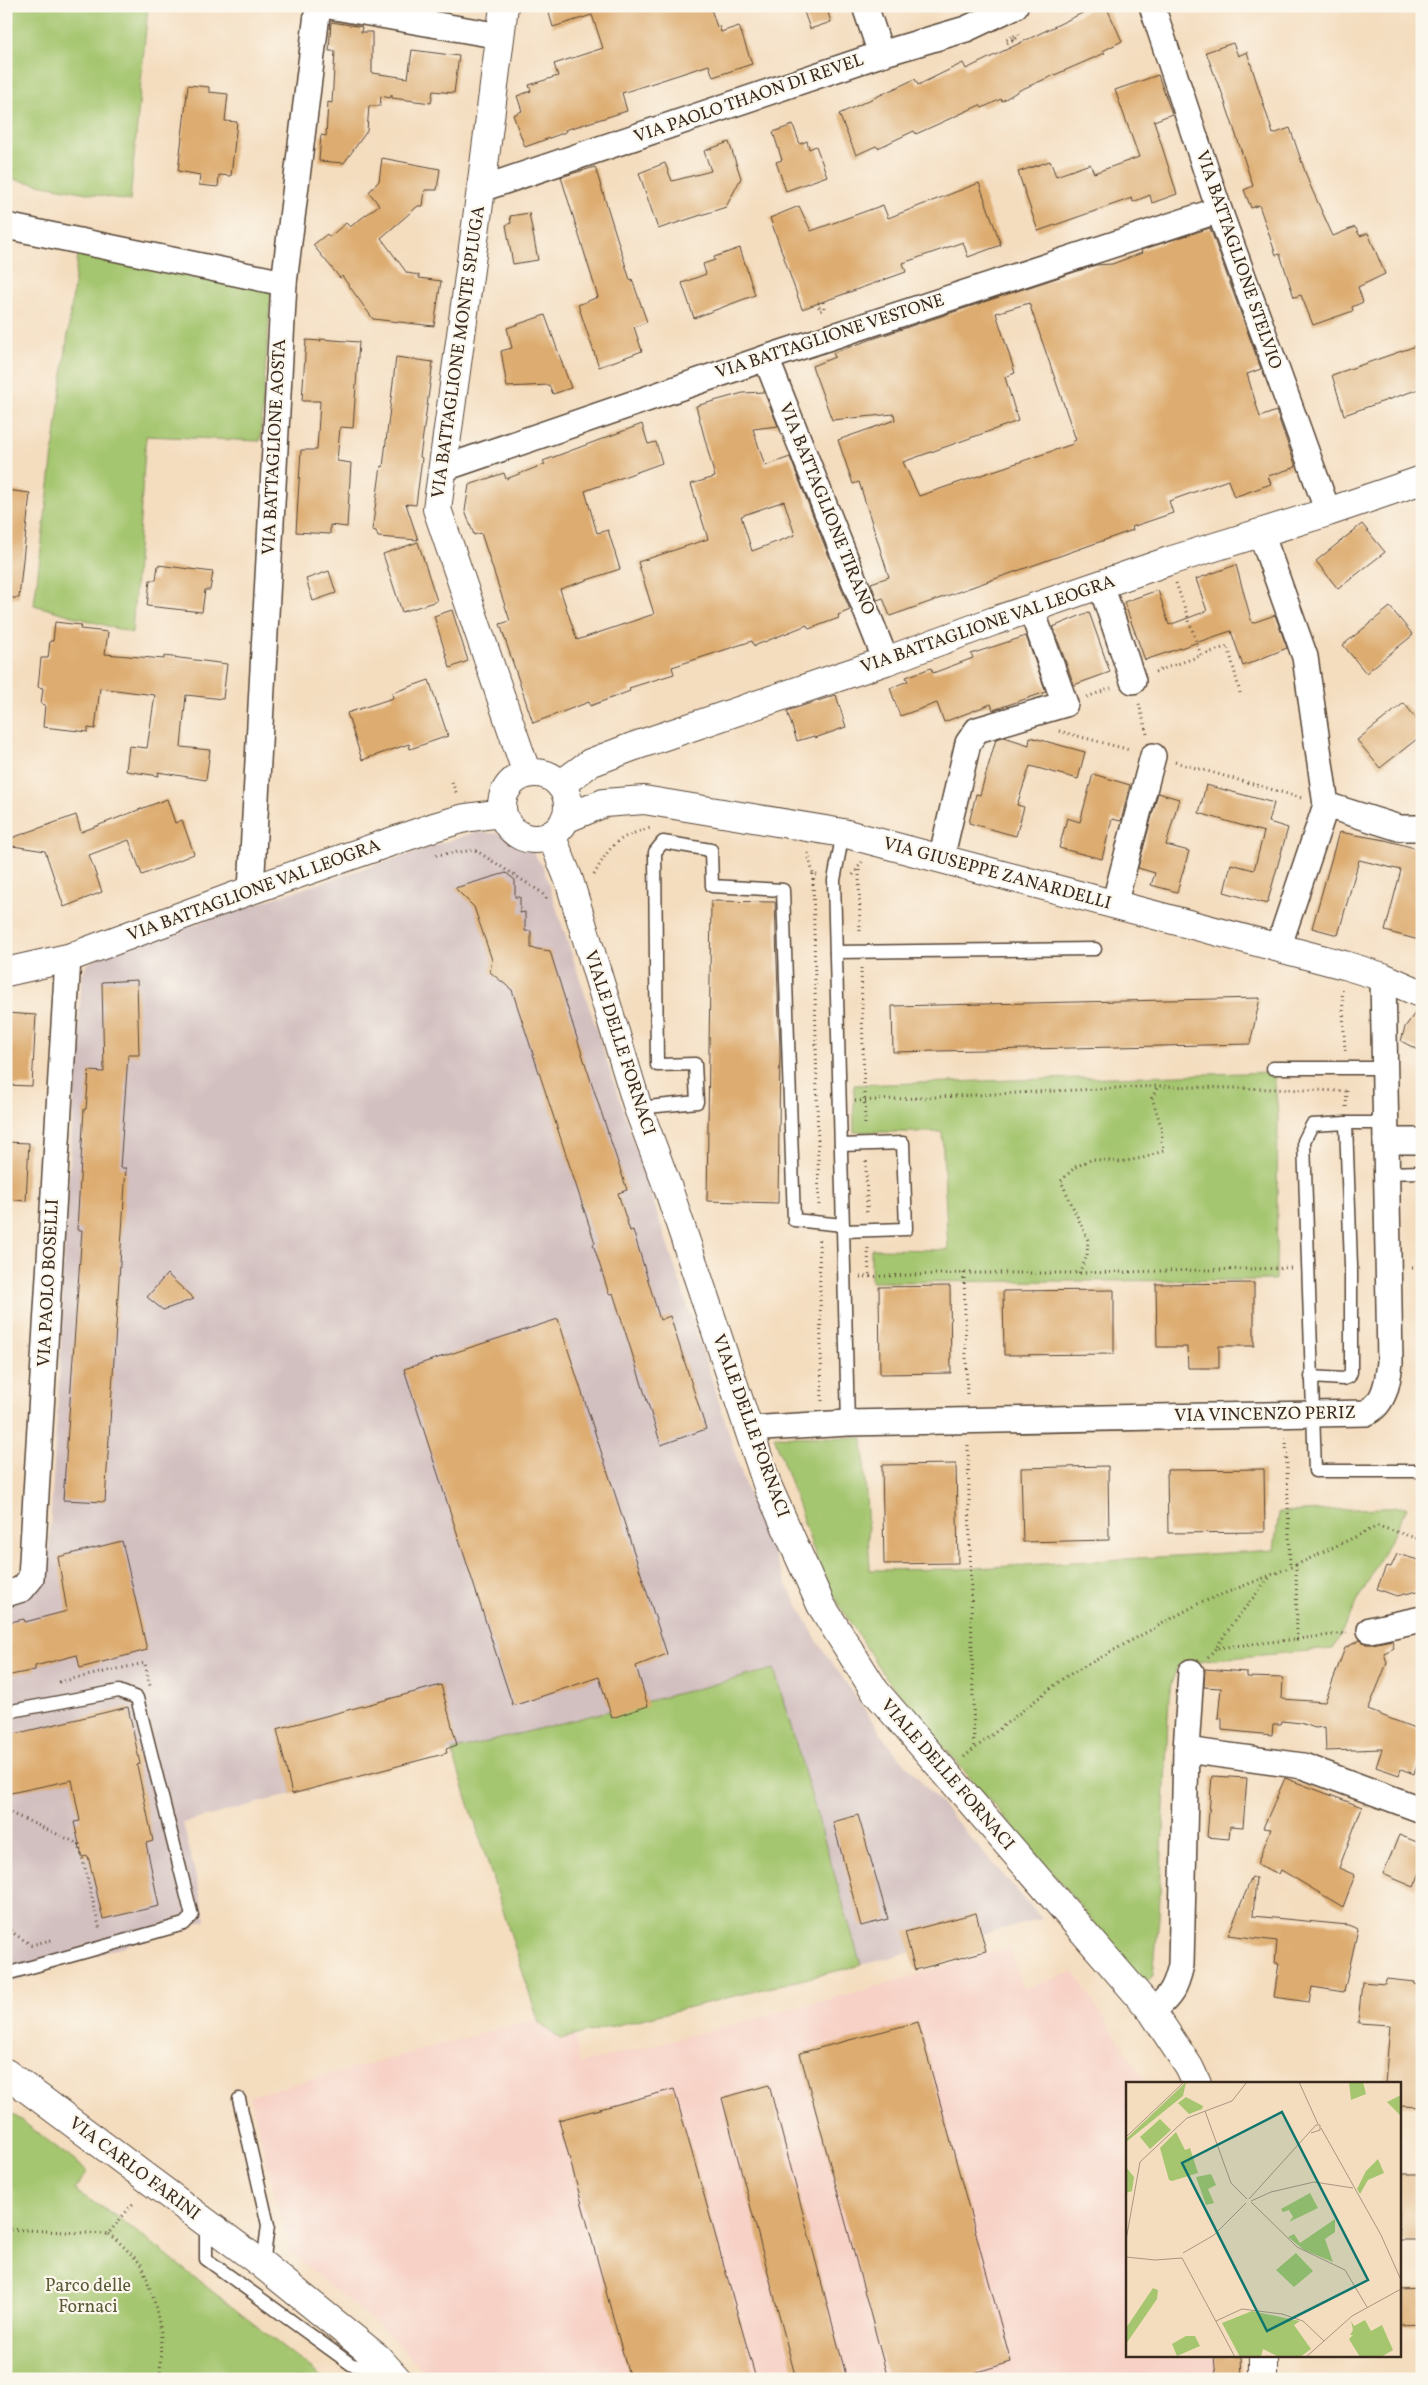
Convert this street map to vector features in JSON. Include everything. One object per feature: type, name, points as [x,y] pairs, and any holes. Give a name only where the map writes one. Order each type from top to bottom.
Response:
[{"type":"street","name":"VIA BATTAGLIONE AOSTA","points":[[251,890],[284,283],[318,6]]},
{"type":"street","points":[[329,6],[500,36]]},
{"type":"street","name":"VIA BATTAGLIONE MONTE SPLUGA","points":[[504,6],[482,189],[437,509],[527,774]]},
{"type":"street","points":[[865,6],[881,54]]},
{"type":"street","name":"VIA PAOLO THAON DI REVEL","points":[[482,189],[881,54],[966,29],[1015,6]]},
{"type":"street","name":"VIA BATTAGLIONE STELVIO","points":[[1152,6],[1219,210],[1328,512]]},
{"type":"street","name":"VIA BATTAGLIONE VESTONE","points":[[442,469],[766,358],[1219,210]]},
{"type":"street","points":[[6,226],[284,283]]},
{"type":"street","name":"VIA BATTAGLIONE TIRANO","points":[[766,358],[886,661]]},
{"type":"street","name":"VIA BATTAGLIONE VAL LEOGRA","points":[[560,785],[590,763],[1169,561],[1328,512],[1422,480]]},
{"type":"street","points":[[1261,533],[1305,657],[1326,805],[1278,948]]},
{"type":"street","points":[[1101,585],[1133,680]]},
{"type":"street","points":[[941,859],[968,743],[978,730],[1065,704],[1031,608]]},
{"type":"street","points":[[1114,905],[1153,756]]},
{"type":"street","points":[[527,774],[546,775],[560,785],[566,796],[568,807],[558,827],[536,840],[521,836],[509,827],[502,813],[502,800],[507,788],[516,779],[527,774]]},
{"type":"street","name":"VIA GIUSEPPE ZANARDELLI","points":[[558,827],[604,803],[644,800],[843,833],[1344,965],[1383,976],[1422,994]]},
{"type":"street","points":[[1326,805],[1399,828],[1422,828]]},
{"type":"street","name":"VIA BATTAGLIONE VAL LEOGRA","points":[[6,972],[68,958],[251,890],[442,825],[465,818],[502,813]]},
{"type":"street","name":"VIALE DELLE FORNACI","points":[[558,827],[568,880],[638,1108],[669,1191],[768,1487],[821,1605],[875,1691],[944,1774],[1152,2011],[1189,2067],[1196,2082]]},
{"type":"street","name":"VIA PAOLO BOSELLI","points":[[6,1594],[22,1589],[31,1578],[68,958]]},
{"type":"street","name":"VIA VINCENZO PERIZ","points":[[748,1429],[848,1423],[1366,1413],[1376,1408],[1388,1382],[1390,1268],[1386,1173],[1383,976]]},
{"type":"street","points":[[1386,1132],[1422,1141]]},
{"type":"street","points":[[1370,1630],[1422,1619]]},
{"type":"street","points":[[1152,2011],[1177,1986],[1181,1965],[1186,1750],[1191,1672]]},
{"type":"street","points":[[1186,1750],[1303,1766],[1422,1810]]},
{"type":"street","name":"VIA CARLO FARINI","points":[[6,2073],[263,2265],[378,2358],[397,2379]]},
{"type":"street","points":[[1262,2358],[1263,2379]]},
{"type":"lane","points":[[843,833],[834,880],[848,1423]]},
{"type":"lane","points":[[638,1108],[697,1102],[695,1064],[658,1065],[654,852],[663,842],[711,850],[712,886],[783,890],[794,1220],[819,1222],[843,1228],[868,1230],[906,1229],[903,1143],[841,1145]]},
{"type":"lane","points":[[836,952],[1095,948]]},
{"type":"lane","points":[[1273,1068],[1385,1068]]},
{"type":"lane","points":[[1311,1377],[1343,1379],[1350,1377],[1351,1372],[1352,1266],[1346,1122]]},
{"type":"lane","points":[[1386,1132],[1346,1122],[1312,1125],[1304,1141],[1315,1471],[1422,1471]]},
{"type":"lane","points":[[1386,1173],[1422,1172]]},
{"type":"lane","points":[[6,1712],[120,1691],[137,1698],[192,1916],[184,1924],[6,1974]]},
{"type":"lane","points":[[238,2099],[268,2225],[263,2265]]},
{"type":"lane","points":[[206,2223],[206,2259],[352,2365],[367,2367],[378,2358]]},
{"type":"path","points":[[1169,561],[1201,655]]},
{"type":"path","points":[[1065,704],[1228,646],[1240,692]]},
{"type":"path","points":[[1133,680],[1153,756]]},
{"type":"path","points":[[1050,729],[1326,805]]},
{"type":"path","points":[[859,870],[869,1278]]},
{"type":"path","points":[[813,874],[822,1412]]},
{"type":"path","points":[[1344,965],[1342,988],[1347,1090],[1346,1122]]},
{"type":"path","points":[[1078,1273],[1087,1256],[1088,1240],[1061,1181],[1075,1167],[1093,1159],[1120,1162],[1143,1158],[1163,1151],[1161,1126],[1152,1098],[1158,1086]]},
{"type":"path","points":[[840,1102],[1158,1086],[1347,1090]]},
{"type":"path","points":[[844,1277],[869,1278],[964,1272],[1078,1273],[1308,1267]]},
{"type":"path","points":[[1390,1268],[1422,1268]]},
{"type":"path","points":[[964,1272],[974,1749]]},
{"type":"path","points":[[1286,1415],[1290,1567]]},
{"type":"path","points":[[944,1774],[1065,1677],[1198,1604],[1296,1565],[1378,1526],[1422,1540]]},
{"type":"path","points":[[1296,1565],[1297,1639]]},
{"type":"path","points":[[1270,1576],[1232,1624],[1216,1648],[1370,1630]]},
{"type":"path","points":[[6,1811],[79,1844],[100,1930],[109,1928]]},
{"type":"path","points":[[108,2234],[150,2182]]},
{"type":"path","points":[[6,2229],[108,2234],[142,2265],[154,2300],[161,2332],[160,2379]]},
{"type":"shaded area","points":[[476,832],[505,834],[518,839],[530,848],[543,867],[747,1491],[787,1585],[819,1644],[890,1746],[1042,1919],[861,1965],[773,1669],[452,1751],[183,1823],[206,1920],[6,1984],[6,1595],[47,1580],[61,1344],[62,1280],[82,976],[86,965],[103,954]]},
{"type":"shaded area","points":[[1010,1947],[1022,1989],[1074,1972],[1146,2082],[1126,2082],[1126,2358],[1241,2358],[1242,2379],[432,2379],[384,2330],[290,2253],[250,2096],[540,2018],[572,2013],[579,2064],[872,1988]]},
{"type":"green space","points":[[6,6],[148,6],[130,201],[6,178]]},
{"type":"green space","points":[[78,253],[271,291],[260,441],[146,436],[132,633],[34,605]]},
{"type":"green space","points":[[1274,1072],[1278,1115],[1276,1280],[871,1282],[871,1249],[948,1250],[942,1132],[854,1132],[854,1085]]},
{"type":"green space","points":[[774,1436],[863,1438],[870,1570],[960,1569],[1274,1550],[1279,1512],[1407,1507],[1333,1649],[1204,1660],[1177,1667],[1171,1684],[1169,1698],[1159,1917],[1153,1975],[1150,1980],[1141,1981],[1053,1873],[885,1677],[839,1605],[818,1563]]},
{"type":"green space","points":[[774,1669],[861,1965],[560,2039],[539,2023],[452,1751]]},
{"type":"green space","name":"Parco delle Fornaci","points":[[6,2109],[88,2171],[74,2190],[120,2219],[324,2379],[6,2379]]},
{"type":"building","points":[[547,6],[710,6],[717,27],[719,26],[721,32],[739,26],[752,64],[713,77],[709,65],[622,93],[627,111],[565,130],[566,132],[525,147],[513,115],[522,111],[517,96],[531,91],[529,85],[558,76],[554,64],[603,48],[592,15],[553,27]]},
{"type":"building","points":[[802,6],[826,6],[831,22],[810,29]]},
{"type":"building","points":[[1097,6],[1106,6],[1122,41],[1103,51],[1105,53],[1020,90],[1002,101],[1001,99],[982,108],[980,105],[916,134],[914,131],[878,148],[876,146],[856,155],[839,114],[915,79],[918,85],[963,63],[966,69]]},
{"type":"building","points":[[331,22],[362,27],[361,32],[372,32],[372,73],[408,78],[412,50],[459,56],[454,93],[433,91],[431,103],[392,98],[392,94],[390,98],[381,96],[380,106],[369,106],[367,131],[344,163],[319,161],[321,135],[326,136],[328,102],[332,103],[335,51],[329,51]]},
{"type":"building","points":[[1233,43],[1238,56],[1247,52],[1273,134],[1290,128],[1309,183],[1333,236],[1355,227],[1360,236],[1368,233],[1385,274],[1358,287],[1363,302],[1352,307],[1353,311],[1313,325],[1301,295],[1294,297],[1280,254],[1276,255],[1259,205],[1251,208],[1244,190],[1253,186],[1220,87],[1206,52]]},
{"type":"building","points":[[1158,75],[1172,114],[1154,121],[1177,194],[1152,203],[1150,195],[1133,202],[1132,198],[1038,231],[1018,172],[1050,161],[1056,176],[1090,164],[1094,173],[1139,157],[1115,90]]},
{"type":"building","points":[[188,85],[209,87],[209,92],[228,94],[225,121],[237,122],[231,176],[219,175],[218,187],[199,185],[200,175],[178,171]]},
{"type":"building","points":[[793,125],[800,144],[807,141],[809,149],[816,146],[827,176],[786,191],[776,162],[782,160],[773,132]]},
{"type":"building","points":[[729,142],[741,178],[726,207],[658,229],[639,173],[665,163],[672,181],[711,171],[704,151]]},
{"type":"building","points":[[382,158],[440,169],[437,190],[425,190],[423,206],[418,206],[381,238],[407,273],[419,275],[419,278],[441,281],[434,326],[373,319],[342,276],[340,278],[313,245],[327,234],[329,237],[346,223],[350,227],[379,205],[369,192],[379,181]]},
{"type":"building","points":[[595,167],[630,280],[632,279],[647,322],[634,327],[642,351],[599,367],[578,305],[598,297],[561,177]]},
{"type":"building","points":[[979,183],[1001,245],[968,257],[963,242],[903,263],[906,272],[802,309],[770,218],[799,206],[811,231],[883,205],[888,218]]},
{"type":"building","points":[[529,213],[538,260],[513,264],[506,225],[511,223],[510,216]]},
{"type":"building","points":[[1210,228],[1261,369],[1247,374],[1260,417],[1276,411],[1296,467],[1268,476],[1271,484],[1234,497],[1228,480],[1169,501],[1173,513],[1132,527],[1133,530],[890,616],[883,598],[877,600],[871,583],[889,577],[859,482],[853,484],[838,440],[895,420],[894,414],[832,420],[812,366],[835,357],[833,353],[878,337],[1096,265],[1112,264],[1142,253],[1141,250]],"holes":[[[1029,303],[1076,440],[1072,442],[1073,444],[919,496],[903,462],[1018,421],[1005,377],[1015,373],[996,313]]]},
{"type":"building","points":[[740,248],[755,295],[694,318],[682,283],[706,274],[703,264],[715,260],[714,257]]},
{"type":"building","points":[[545,315],[571,388],[553,394],[549,385],[507,387],[501,351],[512,348],[507,328]]},
{"type":"building","points":[[320,339],[359,342],[353,428],[340,427],[337,461],[351,463],[347,527],[330,525],[330,534],[296,532],[301,450],[317,450],[320,401],[302,401],[306,340],[321,341]]},
{"type":"building","points":[[1422,344],[1422,388],[1344,415],[1332,375]]},
{"type":"building","points":[[396,357],[433,362],[420,457],[422,458],[416,505],[406,504],[418,540],[378,537],[376,531],[372,530],[381,466],[383,467]]},
{"type":"building","points":[[764,392],[778,426],[753,429],[765,466],[790,457],[850,610],[838,615],[839,618],[809,629],[807,625],[754,646],[752,641],[672,667],[674,674],[629,688],[630,691],[590,706],[589,702],[533,723],[500,624],[510,621],[481,533],[474,535],[465,511],[469,485],[504,473],[506,479],[545,464],[543,461],[642,424],[648,444],[656,442],[662,463],[585,491],[597,533],[608,530],[620,569],[560,589],[577,640],[654,614],[638,562],[708,539],[691,484],[715,477],[696,406],[743,393]],"holes":[[[784,501],[795,535],[752,551],[741,516]]]},
{"type":"building","points":[[6,490],[30,493],[19,598],[6,598]]},
{"type":"building","points":[[1362,524],[1385,552],[1338,589],[1316,561]]},
{"type":"building","points":[[418,542],[437,601],[402,612],[383,554]]},
{"type":"building","points":[[158,565],[213,572],[210,590],[205,590],[202,612],[147,606],[150,580],[156,580]]},
{"type":"building","points":[[1236,565],[1252,623],[1275,615],[1287,648],[1243,666],[1231,631],[1145,660],[1124,602],[1158,590],[1169,625],[1207,611],[1196,579]]},
{"type":"building","points":[[329,571],[336,593],[313,601],[306,579]]},
{"type":"building","points":[[1390,607],[1413,635],[1366,673],[1343,645]]},
{"type":"building","points":[[452,610],[468,661],[450,668],[434,616]]},
{"type":"building","points":[[1089,612],[1110,672],[1074,685],[1053,627]]},
{"type":"building","points":[[55,622],[81,625],[80,629],[108,632],[105,654],[164,659],[164,656],[227,664],[223,699],[186,695],[181,747],[210,750],[206,780],[158,772],[159,776],[126,771],[129,746],[147,748],[155,695],[100,688],[95,729],[88,728],[88,732],[43,727],[45,705],[41,704],[43,688],[38,687],[41,658],[48,658],[50,641],[53,641]]},
{"type":"building","points":[[1026,636],[1046,692],[993,710],[991,704],[944,722],[937,703],[900,716],[890,688],[908,681],[906,677],[931,668],[933,673],[973,658],[971,654]]},
{"type":"building","points":[[429,680],[448,736],[410,749],[409,744],[362,760],[347,713],[393,698],[392,693]]},
{"type":"building","points":[[836,695],[846,727],[815,738],[814,736],[797,741],[787,711]]},
{"type":"building","points":[[1404,703],[1422,726],[1422,735],[1380,768],[1357,740]]},
{"type":"building","points":[[1004,737],[1029,745],[1030,737],[1085,752],[1078,779],[1030,766],[1017,805],[1024,807],[1016,836],[969,823],[976,794],[980,795],[996,739]]},
{"type":"building","points":[[1093,774],[1130,785],[1121,821],[1112,819],[1102,859],[1059,848],[1067,818],[1080,822]]},
{"type":"building","points":[[1206,785],[1274,803],[1269,822],[1288,828],[1267,904],[1224,892],[1231,864],[1254,870],[1264,832],[1199,813]]},
{"type":"building","points":[[1158,793],[1179,799],[1166,845],[1189,851],[1177,892],[1151,885],[1155,873],[1138,868]]},
{"type":"building","points":[[167,799],[175,823],[182,820],[194,854],[142,875],[129,840],[89,855],[102,892],[64,907],[45,851],[6,845],[6,840],[76,815],[81,832]]},
{"type":"building","points":[[1339,832],[1385,840],[1422,850],[1422,930],[1419,940],[1385,931],[1401,870],[1359,860],[1338,935],[1312,928]]},
{"type":"building","points":[[506,873],[515,880],[515,897],[520,897],[520,913],[525,912],[525,931],[531,931],[531,948],[550,951],[627,1190],[618,1193],[630,1231],[633,1230],[660,1320],[670,1316],[706,1429],[661,1445],[613,1293],[609,1294],[593,1244],[595,1243],[512,990],[490,972],[492,960],[474,907],[455,888]]},
{"type":"building","points":[[711,901],[775,902],[780,1052],[778,1203],[707,1201]]},
{"type":"building","points":[[137,980],[139,1055],[128,1055],[120,1168],[126,1168],[105,1502],[63,1500],[82,1230],[77,1230],[84,1109],[86,1109],[89,1071],[104,1072],[102,982]]},
{"type":"building","points":[[1260,998],[1250,1044],[893,1052],[892,1006]]},
{"type":"building","points":[[1418,1009],[1422,1009],[1422,1052],[1401,1041],[1405,1027]]},
{"type":"building","points":[[6,1013],[36,1015],[32,1086],[6,1085]]},
{"type":"building","points":[[6,1142],[29,1143],[26,1201],[6,1199]]},
{"type":"building","points":[[167,1274],[194,1299],[163,1310],[147,1297]]},
{"type":"building","points":[[1254,1283],[1254,1346],[1219,1346],[1219,1368],[1188,1368],[1187,1347],[1157,1347],[1156,1284]]},
{"type":"building","points":[[950,1286],[951,1373],[880,1374],[879,1287]]},
{"type":"building","points":[[1114,1290],[1114,1354],[1004,1355],[1003,1291]]},
{"type":"building","points":[[558,1319],[667,1654],[636,1666],[648,1706],[612,1718],[599,1677],[513,1706],[404,1369]]},
{"type":"building","points":[[956,1464],[958,1563],[884,1564],[882,1465]]},
{"type":"building","points":[[1108,1466],[1109,1540],[1023,1542],[1021,1468]]},
{"type":"building","points":[[1264,1469],[1265,1532],[1168,1533],[1167,1470]]},
{"type":"building","points":[[122,1541],[147,1650],[80,1668],[77,1655],[35,1666],[35,1670],[6,1676],[6,1623],[24,1619],[25,1622],[67,1611],[58,1557]]},
{"type":"building","points":[[1397,1554],[1422,1561],[1422,1590],[1397,1596],[1377,1589],[1386,1566],[1391,1567]]},
{"type":"building","points":[[1360,1640],[1366,1644],[1372,1644],[1392,1640],[1394,1648],[1384,1653],[1387,1663],[1368,1710],[1422,1731],[1422,1752],[1414,1774],[1401,1769],[1399,1775],[1376,1767],[1382,1749],[1326,1751],[1325,1727],[1315,1728],[1301,1723],[1282,1721],[1281,1724],[1273,1724],[1272,1735],[1222,1730],[1222,1718],[1218,1718],[1221,1688],[1204,1687],[1205,1669],[1247,1672],[1247,1677],[1283,1678],[1282,1699],[1325,1702],[1345,1648]]},
{"type":"building","points":[[441,1685],[457,1745],[446,1749],[447,1753],[292,1794],[277,1729]]},
{"type":"building","points":[[128,1707],[140,1764],[137,1765],[153,1841],[146,1843],[159,1906],[103,1919],[88,1856],[82,1857],[74,1822],[80,1821],[72,1780],[6,1794],[6,1736]]},
{"type":"building","points":[[1212,1776],[1247,1778],[1243,1827],[1230,1826],[1229,1839],[1207,1837]]},
{"type":"building","points":[[1285,1778],[1362,1807],[1339,1868],[1355,1875],[1343,1907],[1281,1870],[1279,1874],[1257,1864],[1271,1829],[1263,1828]]},
{"type":"building","points":[[858,1815],[888,1919],[861,1926],[833,1822]]},
{"type":"building","points":[[1399,1835],[1422,1844],[1422,1868],[1414,1887],[1383,1874]]},
{"type":"building","points":[[1252,1877],[1256,1878],[1253,1916],[1348,1925],[1358,1929],[1344,1992],[1312,1987],[1309,2002],[1274,1997],[1279,1963],[1275,1963],[1277,1941],[1228,1935]]},
{"type":"building","points":[[976,1913],[986,1951],[915,1970],[905,1932]]},
{"type":"building","points":[[1386,1979],[1415,1982],[1414,1984],[1419,1985],[1418,1995],[1422,1995],[1422,2107],[1400,2106],[1400,2082],[1385,2082],[1390,2025],[1358,2023],[1362,1982],[1385,1984]]},
{"type":"building","points":[[918,2022],[1011,2362],[977,2372],[979,2379],[888,2379],[800,2053]]},
{"type":"building","points":[[769,2085],[847,2379],[796,2379],[722,2098]]},
{"type":"building","points":[[674,2089],[756,2379],[630,2379],[559,2120]]},
{"type":"building","points":[[1400,2174],[1422,2174],[1422,2240],[1400,2240]]},
{"type":"building","points":[[1422,2288],[1422,2324],[1400,2325],[1400,2289]]},
{"type":"building","points":[[1214,2358],[1241,2358],[1242,2379],[1216,2379]]}]
